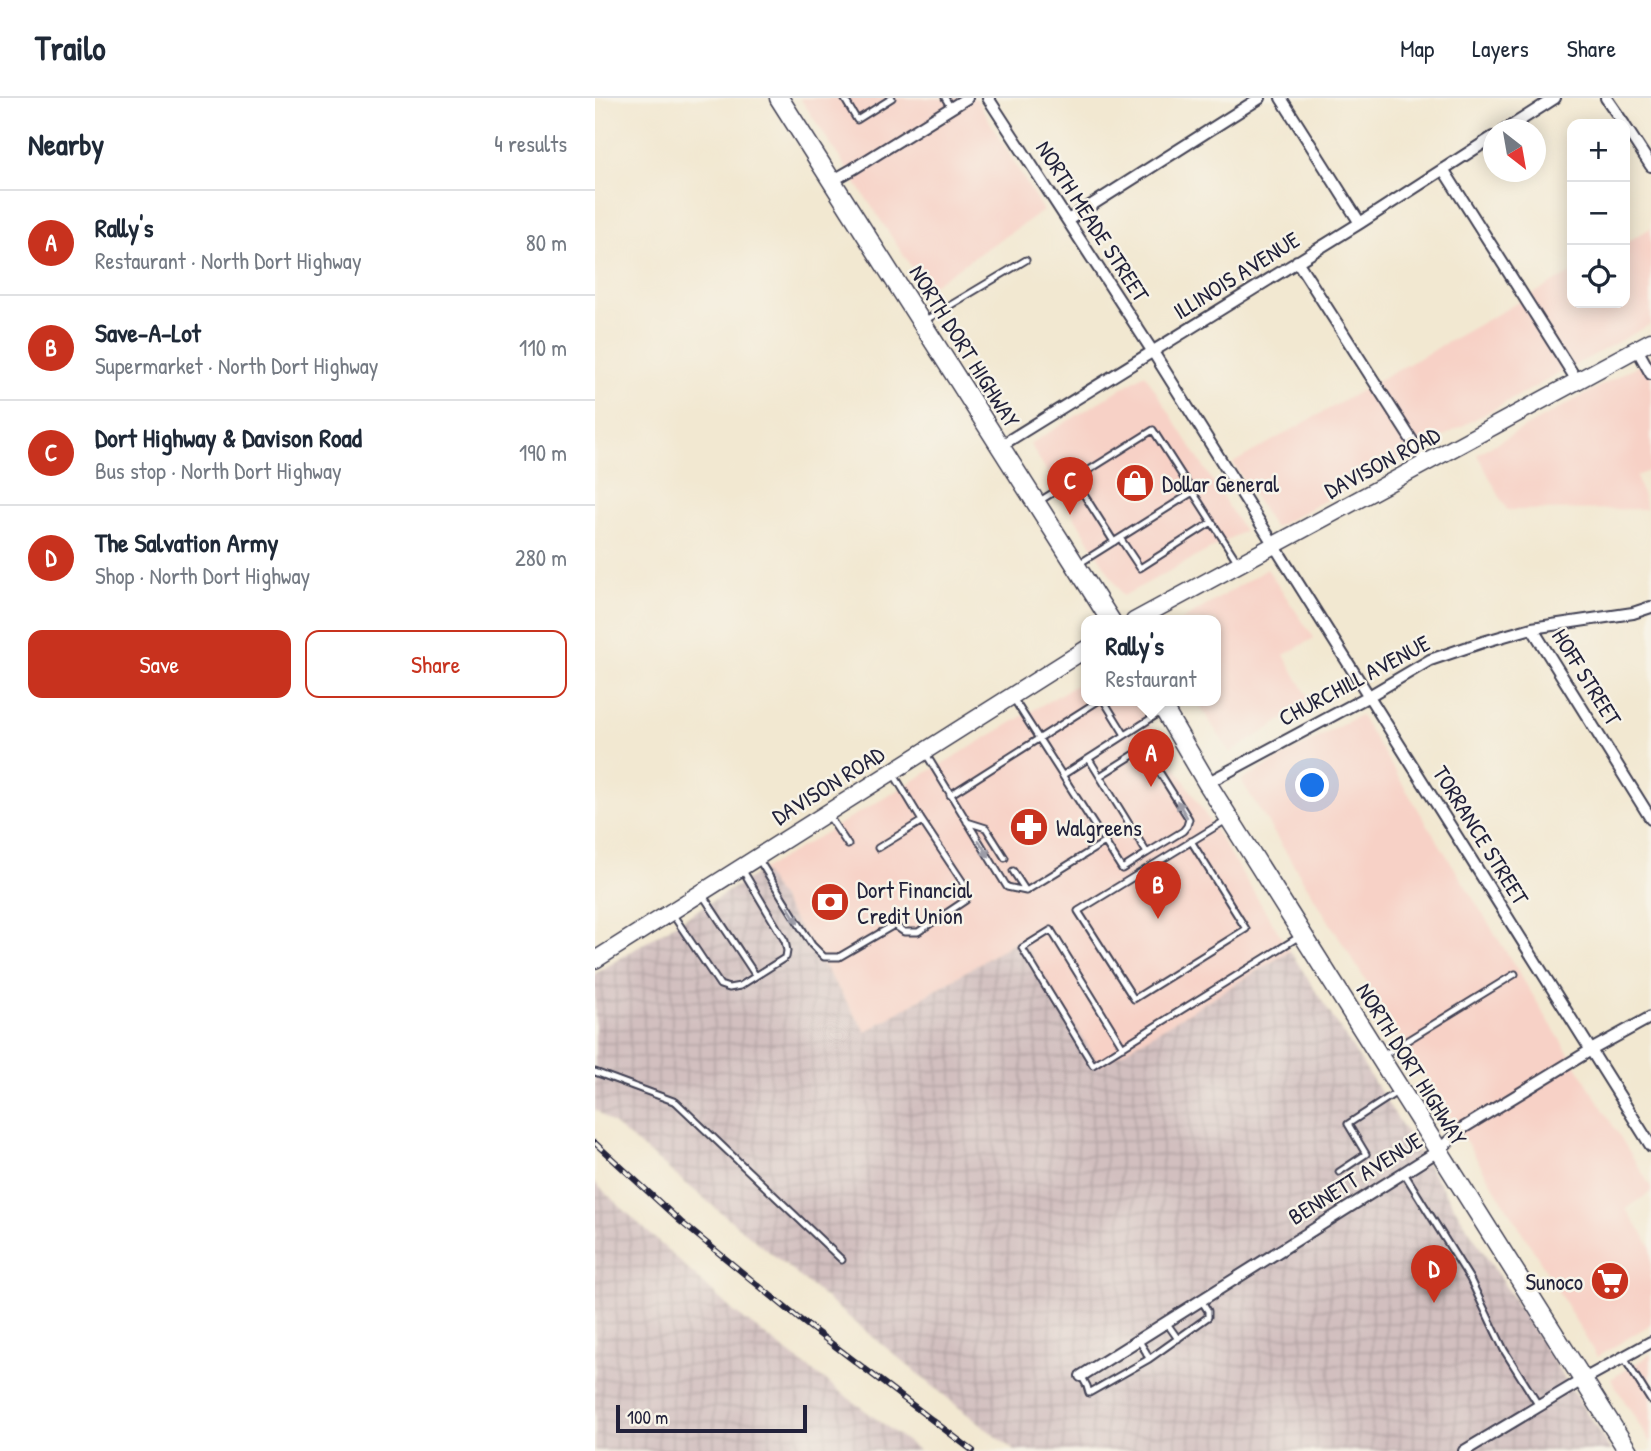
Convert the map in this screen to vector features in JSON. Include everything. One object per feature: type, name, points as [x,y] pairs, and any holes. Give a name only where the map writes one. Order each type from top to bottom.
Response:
[{"type":"main road","name":"NORTH DORT HIGHWAY","points":[[779,98],[1107,615]]},
{"type":"main road","name":"DAVISON ROAD","points":[[1145,615],[1644,345]]},
{"type":"main road","name":"DAVISON ROAD","points":[[595,960],[1081,652]]},
{"type":"main road","name":"NORTH DORT HIGHWAY","points":[[1161,706],[1302,935],[1628,1451]]},
{"type":"street","points":[[832,181],[948,103],[967,98]]},
{"type":"street","name":"NORTH MEADE STREET","points":[[988,98],[1275,545]]},
{"type":"street","points":[[1068,220],[1260,98]]},
{"type":"street","points":[[1281,98],[1360,223]]},
{"type":"street","points":[[1522,119],[1555,98]]},
{"type":"street","points":[[1606,98],[1620,119]]},
{"type":"street","points":[[1630,134],[1651,166]]},
{"type":"street","name":"ILLINOIS AVENUE","points":[[1000,446],[1360,223],[1483,143]]},
{"type":"street","points":[[1443,169],[1578,382]]},
{"type":"street","points":[[1297,261],[1427,464]]},
{"type":"street","points":[[1644,345],[1651,374]]},
{"type":"street","name":"TORRANCE STREET","points":[[1275,545],[1651,1146]]},
{"type":"street","name":"CHURCHILL AVENUE","points":[[1207,783],[1430,660],[1532,628],[1633,613],[1651,607]]},
{"type":"street","name":"HOFF STREET","points":[[1532,628],[1651,819]]},
{"type":"street","name":"BENNETT AVENUE","points":[[1081,1376],[1438,1151],[1463,1128],[1651,1017]]},
{"type":"street","points":[[1464,1451],[1651,1342]]},
{"type":"lane","points":[[844,98],[857,120],[891,98]]},
{"type":"lane","points":[[922,323],[1026,260]]},
{"type":"lane","points":[[1036,503],[1153,430],[1239,563]]},
{"type":"lane","points":[[1074,479],[1114,542]]},
{"type":"lane","points":[[1076,565],[1193,492]]},
{"type":"lane","points":[[1120,538],[1140,568],[1213,522]]},
{"type":"lane","points":[[1012,696],[1122,869],[1187,826],[1189,819],[1144,751],[1100,776]]},
{"type":"lane","points":[[950,795],[1089,706]]},
{"type":"lane","points":[[1107,706],[1125,735]]},
{"type":"lane","points":[[1063,775],[1125,735],[1161,706]]},
{"type":"lane","points":[[924,752],[1007,887],[1026,891],[1105,842]]},
{"type":"lane","points":[[1089,759],[1147,853]]},
{"type":"lane","points":[[757,857],[811,945],[824,957],[839,957],[894,925],[904,932],[918,932],[966,900],[966,887],[892,772]]},
{"type":"lane","points":[[827,813],[848,845]]},
{"type":"lane","points":[[1191,841],[1246,929],[1134,999],[1078,911],[1191,841],[1229,818]]},
{"type":"lane","points":[[878,848],[922,821]]},
{"type":"lane","points":[[967,822],[986,828],[1005,858]]},
{"type":"lane","points":[[671,912],[720,985],[729,988],[740,986],[786,957],[785,940],[741,867]]},
{"type":"lane","points":[[1013,871],[1026,891]]},
{"type":"lane","points":[[701,893],[756,976]]},
{"type":"lane","points":[[1123,1046],[1051,930],[1022,948],[1093,1065],[1302,935]]},
{"type":"lane","points":[[1379,1057],[1515,974]]},
{"type":"lane","points":[[595,1072],[676,1102],[842,1260]]},
{"type":"lane","points":[[1339,1172],[1366,1154],[1348,1124],[1400,1091]]},
{"type":"lane","points":[[1403,1172],[1470,1279],[1504,1350],[1539,1406]]},
{"type":"lane","points":[[1081,1376],[1089,1393],[1149,1359],[1208,1317],[1208,1311],[1201,1300]]},
{"type":"lane","points":[[1166,1322],[1178,1339]]},
{"type":"lane","points":[[1138,1340],[1149,1359]]},
{"type":"lane","points":[[1624,1358],[1651,1401]]},
{"type":"shaded area","points":[[800,98],[976,98],[1043,211],[926,289]]},
{"type":"shaded area","points":[[1651,228],[1651,324],[1274,528],[1233,463],[1567,275],[1567,308],[1630,308],[1630,240]]},
{"type":"shaded area","points":[[1651,358],[1651,470],[1636,476],[1647,509],[1507,510],[1477,454]]},
{"type":"shaded area","points":[[1145,374],[1244,531],[1123,596],[1030,444]]},
{"type":"shaded area","points":[[1267,569],[1314,638],[1284,655],[1311,702],[1230,753],[1200,706],[1221,706],[1221,615],[1191,615]]},
{"type":"shaded area","points":[[1081,682],[1081,706],[1138,706],[1290,951],[1099,1067],[1021,938],[866,1032],[762,870]]},
{"type":"shaded area","points":[[1360,715],[1651,1187],[1651,1192],[1626,1209],[1651,1246],[1651,1324],[1597,1357],[1241,780]]},
{"type":"shaded area","points":[[762,870],[866,1032],[1021,938],[1100,1066],[1290,951],[1611,1451],[1015,1451],[595,1109],[595,974]]},
{"type":"shaded area","points":[[595,1183],[734,1312],[919,1451],[595,1451]]},
{"type":"shaded area","points":[[1651,1354],[1651,1444],[1611,1379]]},
{"type":"railway","points":[[595,1143],[681,1222],[798,1318],[973,1451]]},
{"type":"place","name":"Dollar General","points":[[1135,483]]},
{"type":"place","name":"Dort Highway & Davison Road","points":[[1070,515]]},
{"type":"place","name":"Rally's","points":[[1151,787]]},
{"type":"place","name":"Walgreens","points":[[1029,827]]},
{"type":"place","name":"Dort Financial Credit Union","points":[[830,902]]},
{"type":"place","name":"Save-A-Lot","points":[[1158,919]]},
{"type":"place","name":"Sunoco","points":[[1610,1281]]},
{"type":"place","name":"The Salvation Army","points":[[1434,1303]]}]
